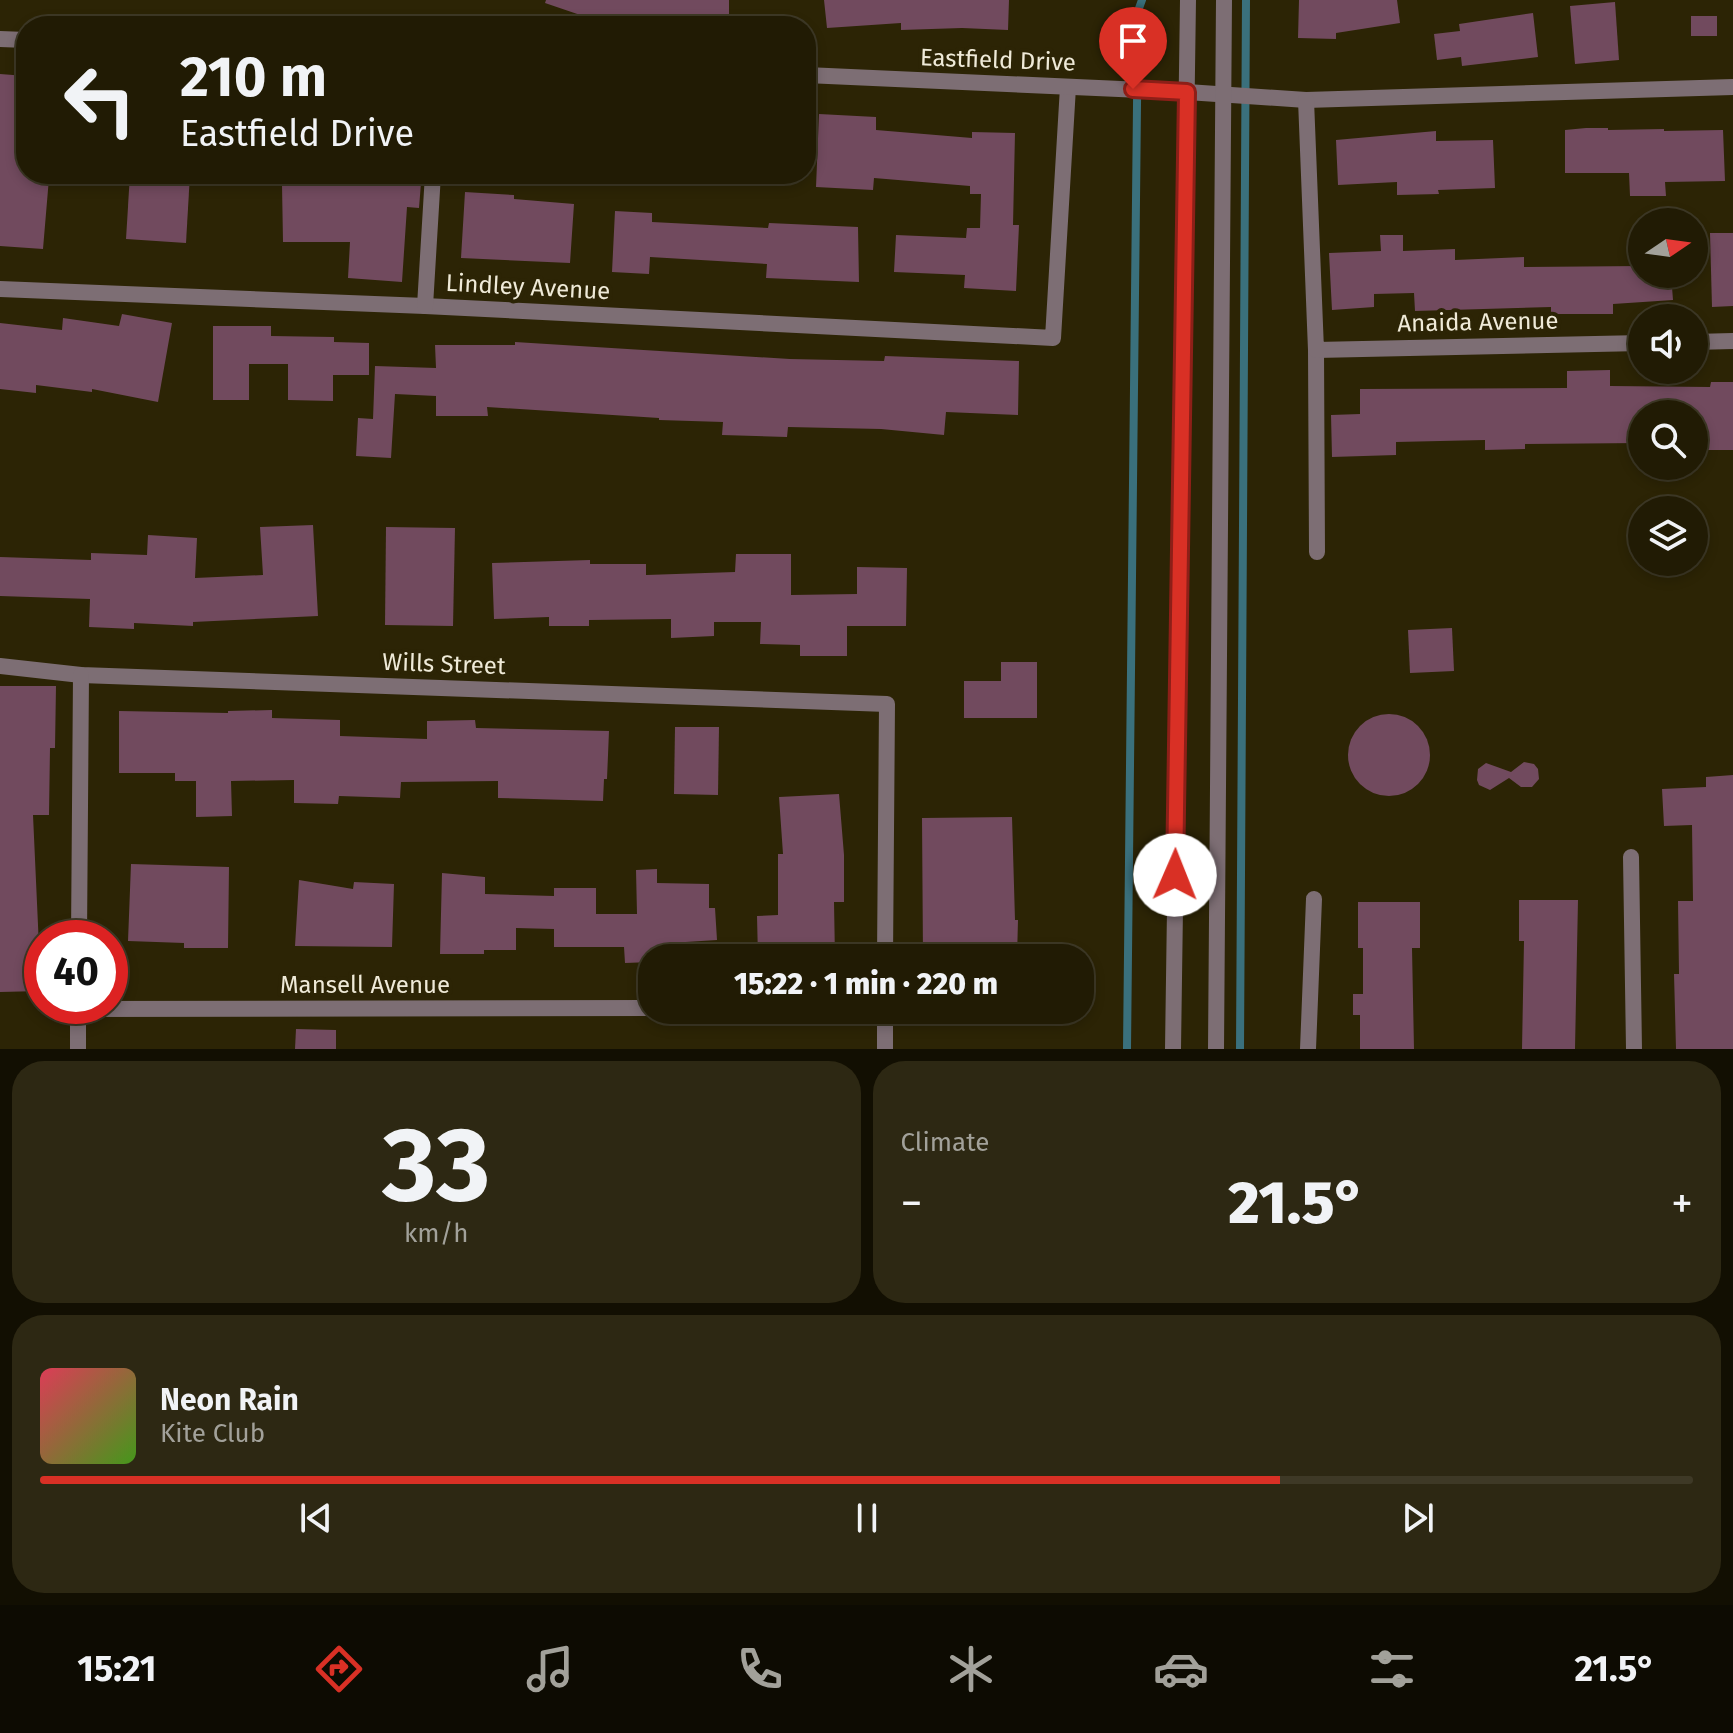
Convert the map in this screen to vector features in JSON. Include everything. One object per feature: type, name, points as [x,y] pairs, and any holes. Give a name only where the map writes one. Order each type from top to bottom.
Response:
[{"type":"street","points":[[1173,1049],[1188,0]]},
{"type":"street","points":[[1216,1049],[1230,96],[1224,0]]},
{"type":"street","name":"Eastfield Drive","points":[[816,75],[1160,90],[1281,100],[1733,87]]},
{"type":"street","name":"Lindley Avenue","points":[[0,289],[425,306],[1053,338],[1068,87]]},
{"type":"street","points":[[1306,100],[1316,350],[1317,552]]},
{"type":"street","points":[[425,306],[432,184]]},
{"type":"street","points":[[1708,342],[1733,341]]},
{"type":"street","name":"Anaida Avenue","points":[[1316,350],[1628,343]]},
{"type":"street","name":"Wills Street","points":[[0,666],[81,675],[887,704],[885,944]]},
{"type":"street","points":[[79,920],[81,675]]},
{"type":"street","points":[[1631,857],[1634,1049]]},
{"type":"street","points":[[1308,1049],[1314,899]]},
{"type":"street","name":"Mansell Avenue","points":[[128,1008],[638,1008]]},
{"type":"street","points":[[78,1024],[78,1049]]},
{"type":"street","points":[[885,1024],[885,1049]]},
{"type":"building","points":[[546,0],[729,0],[729,16],[583,16],[545,3]]},
{"type":"building","points":[[824,0],[1009,0],[1008,30],[901,30],[901,23],[827,28]]},
{"type":"building","points":[[1299,0],[1397,0],[1400,23],[1336,33],[1336,39],[1298,38]]},
{"type":"building","points":[[1615,2],[1619,60],[1575,64],[1570,6]]},
{"type":"building","points":[[1533,13],[1538,57],[1462,66],[1461,57],[1437,60],[1434,34],[1460,31],[1459,24]]},
{"type":"building","points":[[1691,16],[1717,16],[1717,36],[1691,36]]},
{"type":"building","points":[[0,74],[16,75],[16,184],[48,184],[43,249],[0,246]]},
{"type":"building","points":[[819,114],[876,117],[876,130],[972,138],[972,132],[1015,133],[1013,225],[1019,225],[1016,291],[964,288],[965,275],[894,272],[896,235],[966,238],[967,228],[980,228],[981,194],[970,194],[970,186],[874,178],[873,190],[816,187]]},
{"type":"building","points":[[1565,130],[1723,130],[1725,181],[1665,182],[1666,196],[1630,196],[1629,173],[1565,173]]},
{"type":"building","points":[[1436,131],[1436,141],[1493,140],[1495,188],[1397,195],[1397,182],[1338,185],[1336,140]]},
{"type":"building","points":[[129,184],[189,184],[186,243],[126,239]]},
{"type":"building","points":[[421,184],[419,208],[407,207],[402,282],[348,278],[350,242],[283,242],[282,185]]},
{"type":"building","points":[[465,192],[574,204],[570,263],[461,258]]},
{"type":"building","points":[[615,211],[652,213],[652,222],[768,228],[769,223],[858,227],[859,282],[766,278],[767,264],[650,257],[649,274],[612,272]]},
{"type":"building","points":[[1710,233],[1733,233],[1733,306],[1712,307]]},
{"type":"building","points":[[1380,235],[1403,235],[1403,251],[1455,249],[1455,260],[1524,257],[1524,267],[1628,266],[1628,288],[1672,288],[1673,300],[1613,304],[1613,314],[1551,314],[1551,307],[1415,311],[1414,293],[1374,294],[1374,307],[1332,310],[1329,253],[1381,251]]},
{"type":"building","points":[[122,314],[172,323],[158,402],[92,389],[92,392],[36,385],[36,393],[0,389],[0,323],[62,330],[63,318],[119,326]]},
{"type":"building","points":[[213,326],[271,326],[271,336],[334,337],[334,342],[369,343],[369,375],[333,375],[333,401],[288,400],[288,364],[249,364],[249,400],[213,400]]},
{"type":"building","points":[[515,342],[790,359],[884,361],[885,356],[1019,361],[1018,415],[946,412],[944,435],[881,429],[788,427],[787,437],[722,435],[723,422],[487,407],[488,416],[436,416],[436,396],[395,394],[391,458],[356,456],[358,418],[373,419],[375,366],[436,368],[435,345],[515,345]]},
{"type":"building","points":[[1610,370],[1610,386],[1710,387],[1711,382],[1733,382],[1733,450],[1708,450],[1708,400],[1628,400],[1628,443],[1525,444],[1525,449],[1485,450],[1485,440],[1396,442],[1396,455],[1332,457],[1331,415],[1360,414],[1360,389],[1567,388],[1567,371]]},
{"type":"building","points":[[313,525],[318,616],[193,622],[193,626],[134,623],[134,629],[89,627],[90,599],[0,596],[0,557],[91,560],[91,553],[147,555],[148,535],[197,538],[195,578],[263,575],[260,527]]},
{"type":"building","points":[[386,527],[455,528],[453,626],[385,625]]},
{"type":"building","points":[[736,554],[791,554],[791,595],[857,594],[857,567],[907,568],[906,626],[847,626],[847,656],[800,656],[800,645],[760,644],[761,622],[714,622],[714,636],[671,638],[671,619],[589,620],[589,626],[549,626],[549,617],[494,619],[492,563],[590,560],[590,564],[646,564],[646,575],[735,572]]},
{"type":"building","points":[[1452,628],[1454,671],[1410,673],[1408,630]]},
{"type":"building","points":[[1001,662],[1037,662],[1037,718],[964,718],[964,681],[1001,681]]},
{"type":"building","points":[[0,686],[56,686],[55,748],[50,748],[49,815],[33,815],[38,920],[24,920],[24,991],[0,992]]},
{"type":"building","points":[[272,710],[272,718],[340,720],[340,736],[427,739],[427,721],[475,720],[476,728],[609,731],[603,801],[498,798],[498,781],[401,782],[400,798],[339,796],[338,804],[294,803],[294,780],[231,781],[232,816],[196,817],[196,781],[175,781],[175,773],[119,773],[119,711],[228,713]]},
{"type":"building","points":[[1389,714],[1405,717],[1418,726],[1427,739],[1430,755],[1427,771],[1418,784],[1405,793],[1389,796],[1373,793],[1360,784],[1351,771],[1348,755],[1351,739],[1360,726],[1373,717]]},
{"type":"building","points":[[675,727],[719,727],[718,795],[674,794]]},
{"type":"building","points":[[1524,762],[1534,764],[1538,769],[1539,779],[1532,787],[1521,787],[1509,778],[1490,790],[1479,785],[1478,769],[1486,763],[1511,772]]},
{"type":"building","points":[[1733,775],[1733,1049],[1676,1049],[1674,974],[1679,974],[1678,901],[1693,901],[1692,825],[1664,826],[1662,789],[1706,787],[1706,777]]},
{"type":"building","points":[[839,794],[844,902],[834,902],[835,944],[758,944],[757,916],[778,915],[778,854],[783,854],[779,797]]},
{"type":"building","points":[[1012,817],[1017,944],[923,944],[922,818]]},
{"type":"building","points":[[131,864],[229,867],[228,948],[184,948],[184,943],[128,941]]},
{"type":"building","points":[[657,869],[657,883],[709,884],[709,908],[715,908],[717,940],[638,944],[638,963],[625,963],[624,947],[554,947],[554,929],[516,928],[516,950],[440,954],[442,873],[485,877],[485,894],[554,896],[554,888],[596,888],[596,914],[637,914],[636,870]]},
{"type":"building","points":[[299,880],[353,889],[354,882],[394,884],[392,947],[295,946]]},
{"type":"building","points":[[1519,900],[1578,900],[1575,1049],[1522,1049],[1524,941],[1519,941]]},
{"type":"building","points":[[1358,902],[1420,902],[1420,948],[1412,948],[1414,1049],[1360,1049],[1360,1015],[1353,1015],[1353,994],[1363,994],[1363,948],[1358,948]]},
{"type":"building","points":[[296,1029],[336,1030],[336,1049],[295,1049]]},
{"type":"waterway","points":[[1127,1049],[1138,11],[1142,0]]},
{"type":"waterway","points":[[1240,1049],[1246,0]]},
{"type":"route","points":[[1133,89],[1187,92],[1175,875]]}]
